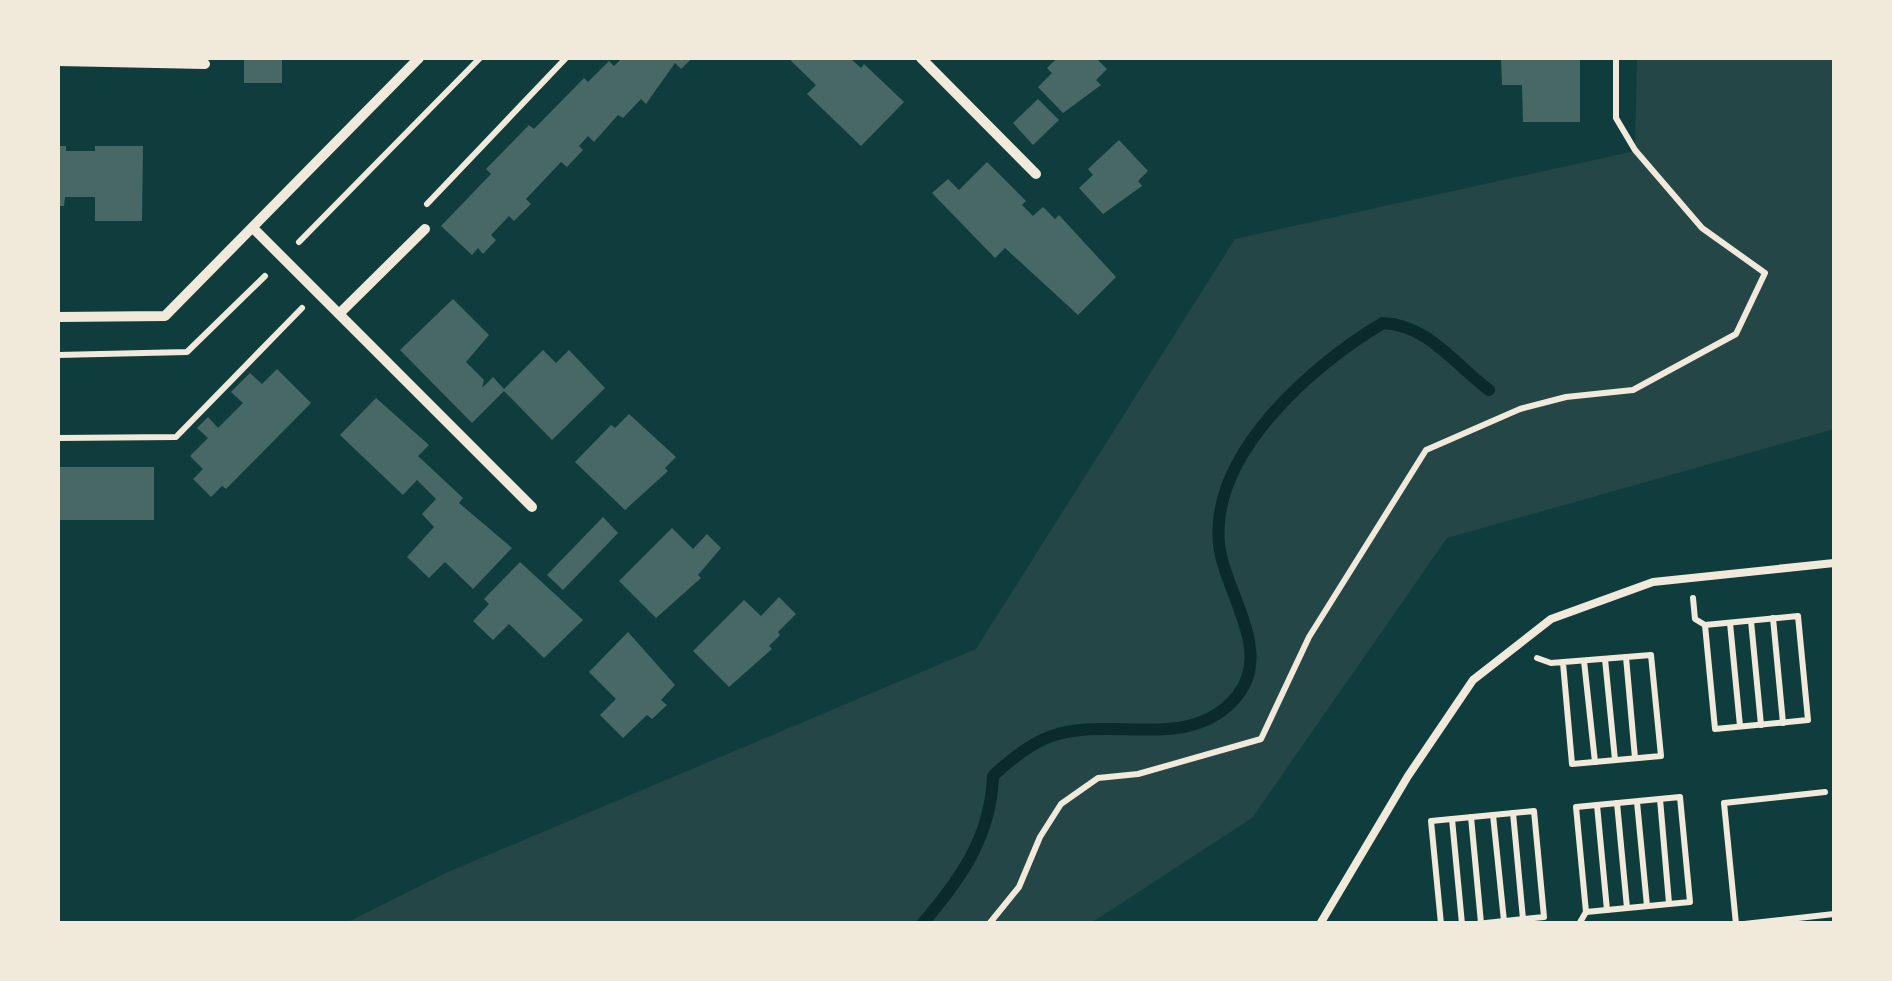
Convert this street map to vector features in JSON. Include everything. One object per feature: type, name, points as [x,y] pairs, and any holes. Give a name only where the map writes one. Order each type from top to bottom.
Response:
[{"type":"street","points":[[58,317],[166,316],[420,58]]},
{"type":"street","points":[[921,58],[1036,174]]},
{"type":"street","points":[[58,61],[204,64]]},
{"type":"street","points":[[254,229],[532,507]]},
{"type":"street","points":[[340,313],[425,229]]},
{"type":"lane","points":[[1320,924],[1408,776],[1473,680],[1552,619],[1653,582],[1834,563]]},
{"type":"path","points":[[425,229],[424,206],[566,58]]},
{"type":"path","points":[[990,924],[1019,887],[1040,837],[1061,804],[1098,778],[1138,774],[1261,739],[1309,638],[1426,450],[1520,409],[1566,398],[1634,390],[1736,334],[1765,273],[1702,228],[1636,150],[1616,118],[1616,58]]},
{"type":"path","points":[[58,438],[176,437],[319,292]]},
{"type":"path","points":[[1798,616],[1808,720],[1716,729],[1706,625],[1751,620],[1798,616]]},
{"type":"path","points":[[1773,618],[1783,723]]},
{"type":"path","points":[[1751,620],[1761,725]]},
{"type":"path","points":[[1730,623],[1740,726]]},
{"type":"path","points":[[1512,650],[1562,663],[1651,655],[1661,756],[1572,764],[1562,663]]},
{"type":"path","points":[[1626,657],[1636,758]]},
{"type":"path","points":[[1605,659],[1615,760]]},
{"type":"path","points":[[1584,660],[1594,762]]},
{"type":"path","points":[[1736,924],[1724,803],[1826,792]]},
{"type":"path","points":[[1579,924],[1586,912],[1576,807],[1680,797],[1690,902],[1586,912]]},
{"type":"path","points":[[1660,800],[1670,903]]},
{"type":"path","points":[[1638,802],[1647,906]]},
{"type":"path","points":[[1617,803],[1627,908]]},
{"type":"path","points":[[1597,805],[1607,910]]},
{"type":"path","points":[[1440,924],[1431,821],[1471,817],[1534,811],[1544,917],[1478,923],[1471,817]]},
{"type":"path","points":[[1513,813],[1523,919]]},
{"type":"path","points":[[1493,815],[1504,921]]},
{"type":"path","points":[[1452,819],[1462,924]]},
{"type":"path","points":[[1744,924],[1834,914]]},
{"type":"shaded area","points":[[1637,58],[1834,58],[1834,429],[1447,538],[1252,818],[1091,923],[344,924],[448,872],[976,649],[1235,239],[1635,151]]},
{"type":"building","points":[[244,58],[282,58],[282,83],[244,83]]},
{"type":"building","points":[[622,58],[692,58],[681,69],[675,63],[646,104],[641,99],[623,118],[618,115],[594,142],[588,136],[579,146],[583,150],[567,167],[561,162],[526,199],[531,204],[514,221],[509,216],[491,235],[496,240],[483,254],[478,248],[472,255],[441,226],[491,174],[486,169],[529,125],[534,129],[584,78],[588,82],[609,61],[614,66]]},
{"type":"building","points":[[788,58],[850,58],[861,68],[864,64],[904,102],[861,146],[807,94],[816,85]]},
{"type":"building","points":[[1057,58],[1096,58],[1107,69],[1096,80],[1101,85],[1063,113],[1038,87],[1052,73],[1047,68]]},
{"type":"building","points":[[1501,58],[1580,58],[1580,122],[1523,122],[1522,85],[1502,85]]},
{"type":"building","points":[[1038,99],[1059,120],[1033,145],[1013,123]]},
{"type":"building","points":[[1119,140],[1148,171],[1138,181],[1142,186],[1103,214],[1079,188],[1093,175],[1088,169]]},
{"type":"building","points":[[58,146],[66,146],[66,151],[95,151],[95,146],[143,146],[142,221],[95,221],[95,197],[65,197],[64,206],[58,206]]},
{"type":"building","points":[[987,162],[1026,201],[1022,205],[1033,216],[1043,207],[1055,219],[1059,215],[1116,277],[1078,315],[1005,248],[995,258],[932,193],[948,179],[959,190]]},
{"type":"building","points":[[453,299],[489,335],[466,362],[484,380],[482,388],[493,377],[504,389],[543,350],[556,363],[569,350],[605,388],[552,440],[504,391],[472,423],[400,350]]},
{"type":"building","points":[[277,369],[311,403],[226,489],[222,486],[211,497],[193,479],[203,469],[190,456],[208,438],[197,428],[208,417],[218,428],[243,403],[231,392],[250,373],[262,384]]},
{"type":"building","points":[[376,398],[429,445],[418,456],[463,498],[459,503],[512,548],[473,589],[445,562],[429,578],[407,557],[434,527],[422,514],[436,499],[417,480],[403,495],[340,435]]},
{"type":"building","points":[[629,414],[676,457],[665,468],[668,471],[625,510],[575,462],[611,425],[615,428]]},
{"type":"building","points":[[58,467],[154,467],[154,520],[58,520]]},
{"type":"building","points":[[603,517],[618,533],[563,590],[547,575]]},
{"type":"building","points":[[672,528],[693,549],[707,534],[721,548],[698,575],[701,578],[656,618],[619,581]]},
{"type":"building","points":[[520,562],[583,620],[544,658],[509,624],[493,640],[473,621],[489,604],[484,599]]},
{"type":"building","points":[[779,597],[796,614],[778,632],[780,635],[769,646],[772,649],[729,687],[693,651],[744,600],[761,616]]},
{"type":"building","points":[[628,632],[675,685],[661,700],[667,705],[652,719],[647,715],[623,738],[600,715],[616,699],[589,672]]},
{"type":"waterway","points":[[922,924],[971,856],[987,818],[993,776],[1020,754],[1049,737],[1072,731],[1148,730],[1197,724],[1218,713],[1237,696],[1247,679],[1249,641],[1219,544],[1221,510],[1231,477],[1248,446],[1298,388],[1383,323],[1399,325],[1427,338],[1489,390]]}]
